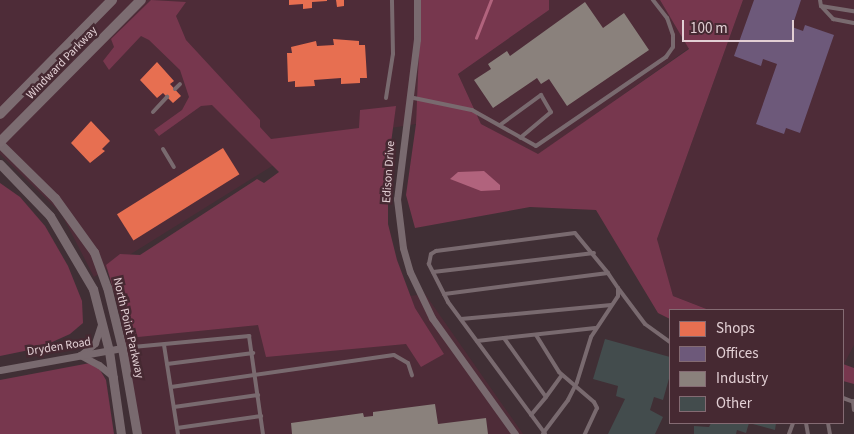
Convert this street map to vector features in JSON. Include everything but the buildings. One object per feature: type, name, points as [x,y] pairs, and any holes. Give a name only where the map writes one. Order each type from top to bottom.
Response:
[{"type":"main road","name":"Windward Parkway","points":[[0,114],[112,0]]},
{"type":"main road","name":"Windward Parkway","points":[[0,143],[141,0]]},
{"type":"street","name":"Edison Drive","points":[[417,0],[417,39],[397,199],[400,232],[410,272],[432,318],[515,434]]},
{"type":"street","name":"North Point Parkway","points":[[0,143],[55,198],[94,252],[107,287],[122,348],[137,434]]},
{"type":"street","name":"North Point Parkway","points":[[0,164],[33,198],[65,238],[93,289],[102,316],[109,351],[121,434]]},
{"type":"street","points":[[102,316],[95,342],[79,355],[99,364],[114,377]]},
{"type":"street","name":"Dryden Road","points":[[0,370],[122,348]]},
{"type":"lane","points":[[386,98],[393,54],[392,0]]},
{"type":"lane","points":[[409,97],[472,110],[536,146],[666,57],[673,47],[673,35],[667,18],[653,0]]},
{"type":"lane","points":[[820,0],[821,6],[833,19],[854,24]]},
{"type":"lane","points":[[821,6],[854,11]]},
{"type":"lane","points":[[175,89],[180,84]]},
{"type":"lane","points":[[500,125],[541,95],[551,112],[520,138]]},
{"type":"lane","points":[[152,112],[167,97]]},
{"type":"lane","points":[[163,149],[174,167]]},
{"type":"lane","points":[[618,288],[618,296],[595,328],[575,387],[544,433],[461,319],[444,294],[429,264],[431,254],[436,251],[575,233],[594,254],[645,324],[669,341]]},
{"type":"lane","points":[[433,272],[594,254]]},
{"type":"lane","points":[[444,294],[608,273]]},
{"type":"lane","points":[[461,319],[611,305]]},
{"type":"lane","points":[[477,341],[595,328]]},
{"type":"lane","points":[[122,348],[164,345],[239,334],[249,336],[253,352],[263,434]]},
{"type":"lane","points":[[536,334],[562,375],[575,387],[589,395],[597,408],[585,434]]},
{"type":"lane","points":[[504,338],[546,396]]},
{"type":"lane","points":[[164,345],[178,434]]},
{"type":"lane","points":[[167,364],[253,352]]},
{"type":"lane","points":[[170,387],[394,355],[408,363],[412,375]]},
{"type":"lane","points":[[531,415],[562,375]]},
{"type":"lane","points":[[174,407],[258,395]]},
{"type":"lane","points":[[853,402],[854,410]]},
{"type":"lane","points":[[177,428],[261,416]]},
{"type":"shaded area","points":[[0,0],[421,0],[416,124],[272,147],[277,163],[94,277],[61,213],[0,154]]},
{"type":"shaded area","points":[[151,0],[186,2],[176,16],[186,40],[260,120],[260,127],[271,139],[359,128],[360,110],[396,106],[388,165],[388,224],[397,260],[415,308],[444,354],[421,367],[406,344],[266,357],[258,325],[128,338],[106,265],[120,254],[140,255],[257,179],[264,183],[279,172],[212,105],[201,106],[159,136],[154,130],[182,110],[189,97],[180,70],[149,40],[141,36],[109,70],[103,61],[114,47],[111,39]]},
{"type":"shaded area","points":[[421,0],[549,0],[549,10],[458,74],[481,124],[538,154],[689,49],[660,0],[743,0],[657,239],[673,296],[706,309],[669,309],[669,318],[658,313],[596,210],[530,207],[415,228],[406,195],[416,124]]},
{"type":"shaded area","points":[[549,0],[660,0],[689,48],[538,155],[481,124],[458,74],[549,10]]},
{"type":"shaded area","points":[[743,0],[854,0],[854,345],[844,364],[844,309],[706,309],[673,296],[659,253],[657,239]]},
{"type":"shaded area","points":[[484,171],[500,185],[500,190],[481,191],[450,179],[458,172]]},
{"type":"shaded area","points":[[0,183],[20,197],[45,226],[68,266],[82,301],[83,323],[70,334],[39,348],[0,356]]},
{"type":"shaded area","points":[[425,294],[523,434],[140,434],[118,333]]},
{"type":"shaded area","points":[[90,363],[100,370],[106,380],[114,434],[0,434],[0,380]]},
{"type":"shaded area","points":[[844,364],[854,368],[854,384],[844,381]]},
{"type":"waterway","points":[[476,38],[491,0]]}]
